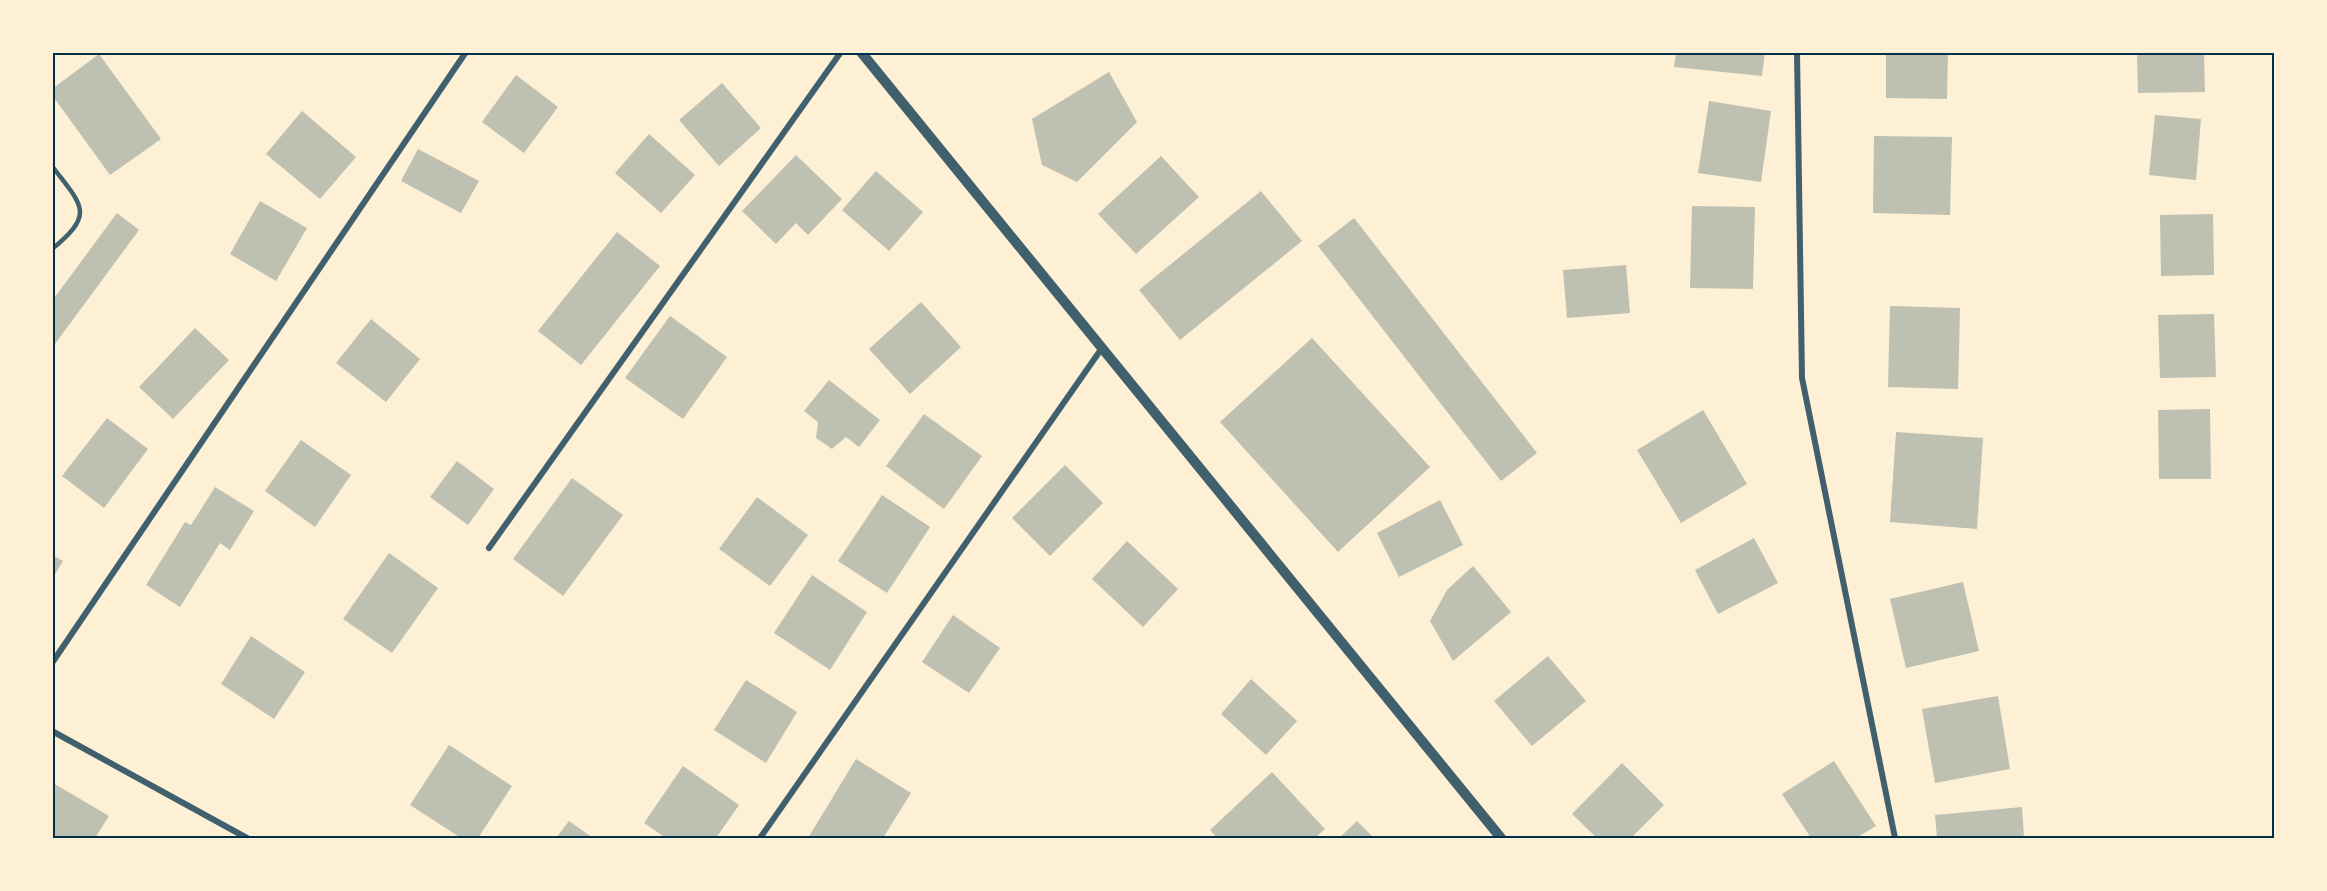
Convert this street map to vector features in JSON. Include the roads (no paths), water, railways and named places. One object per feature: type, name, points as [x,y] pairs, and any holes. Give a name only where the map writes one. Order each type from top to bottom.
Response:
[{"type":"street","points":[[52,663],[466,52]]},
{"type":"street","points":[[489,548],[841,52]]},
{"type":"street","points":[[861,52],[1501,838]]},
{"type":"street","points":[[1797,52],[1802,378],[1895,838]]},
{"type":"street","points":[[760,838],[1102,348]]},
{"type":"street","points":[[52,731],[247,838]]},
{"type":"lane","points":[[52,166],[76,198],[81,210],[79,223],[71,234],[52,249]]}]
